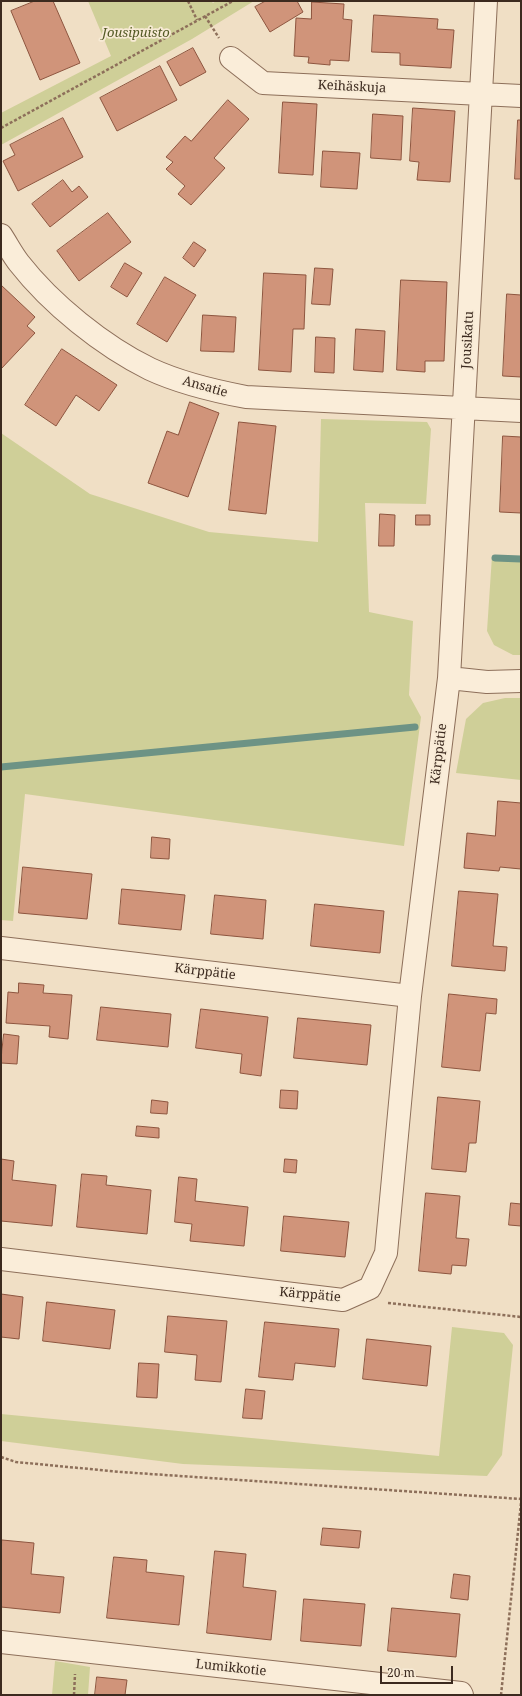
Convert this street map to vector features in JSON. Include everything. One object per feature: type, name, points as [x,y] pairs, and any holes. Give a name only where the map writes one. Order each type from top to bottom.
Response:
[{"type":"street","name":"Jousikatu","points":[[449,678],[486,1]]},
{"type":"street","name":"Keihäskuja","points":[[231,58],[263,83],[521,96]]},
{"type":"street","name":"Ansatie","points":[[1,235],[18,262],[60,307],[116,349],[151,369],[182,381],[214,391],[246,397],[521,411]]},
{"type":"street","points":[[449,678],[487,682],[521,681]]},
{"type":"street","name":"Kärppätie","points":[[1,1259],[344,1300],[370,1288],[386,1253],[410,996],[449,678]]},
{"type":"street","name":"Kärppätie","points":[[1,948],[410,996]]},
{"type":"street","name":"Lumikkotie","points":[[1,1642],[462,1694]]},
{"type":"path","points":[[188,1],[197,20]]},
{"type":"path","points":[[1,128],[233,1]]},
{"type":"path","points":[[370,1288],[388,1303],[521,1317]]},
{"type":"path","points":[[1,1457],[16,1462],[121,1472],[521,1498]]},
{"type":"path","points":[[501,1695],[521,1502]]},
{"type":"green space","name":"Jousipuisto","points":[[88,1],[211,1],[213,3],[216,1],[254,1],[192,39],[1,145],[1,113],[111,56]]},
{"type":"green space","points":[[321,419],[427,422],[431,429],[426,504],[365,503],[369,612],[413,621],[409,695],[421,717],[404,846],[25,794],[13,921],[1,920],[1,433],[90,494],[209,532],[318,542]]},
{"type":"green space","points":[[492,556],[521,557],[521,655],[513,655],[494,645],[487,631]]},
{"type":"green space","points":[[505,698],[521,698],[521,780],[456,773],[466,719],[483,703]]},
{"type":"green space","points":[[452,1327],[504,1333],[513,1345],[502,1455],[487,1476],[183,1464],[1,1441],[1,1414],[439,1456]]},
{"type":"green space","points":[[55,1661],[90,1667],[88,1695],[52,1695]]},
{"type":"building","points":[[35,1],[53,1],[80,63],[40,80],[11,11]]},
{"type":"building","points":[[266,1],[297,1],[303,12],[270,32],[255,7]]},
{"type":"building","points":[[312,2],[344,4],[343,19],[352,20],[349,61],[330,60],[330,65],[308,63],[309,57],[294,56],[296,18],[311,19]]},
{"type":"building","points":[[374,15],[438,19],[437,29],[454,30],[451,68],[400,65],[400,53],[372,52]]},
{"type":"building","points":[[193,48],[206,72],[180,86],[167,62]]},
{"type":"building","points":[[160,66],[177,100],[117,131],[100,98]]},
{"type":"building","points":[[228,100],[249,119],[214,158],[225,168],[191,205],[178,194],[185,186],[166,169],[173,162],[166,157],[185,136],[191,141]]},
{"type":"building","points":[[283,102],[317,104],[313,175],[279,173]]},
{"type":"building","points":[[413,108],[455,111],[450,182],[417,180],[419,162],[410,161]]},
{"type":"building","points":[[373,114],[403,116],[401,160],[371,158]]},
{"type":"building","points":[[63,118],[83,157],[18,191],[3,161],[15,155],[10,145]]},
{"type":"building","points":[[518,120],[521,120],[521,179],[515,179]]},
{"type":"building","points":[[323,151],[360,153],[357,189],[321,187]]},
{"type":"building","points":[[63,180],[72,192],[79,186],[88,197],[50,227],[32,204]]},
{"type":"building","points":[[108,213],[131,242],[79,281],[57,251]]},
{"type":"building","points":[[194,242],[206,250],[194,267],[183,258]]},
{"type":"building","points":[[125,263],[142,273],[127,297],[111,287]]},
{"type":"building","points":[[315,268],[333,269],[330,305],[312,304]]},
{"type":"building","points":[[264,273],[306,275],[304,329],[293,329],[291,372],[259,370]]},
{"type":"building","points":[[165,277],[196,295],[167,342],[137,324]]},
{"type":"building","points":[[401,280],[447,282],[444,361],[425,361],[425,372],[397,370]]},
{"type":"building","points":[[1,285],[35,317],[27,326],[35,333],[1,369]]},
{"type":"building","points":[[507,294],[521,295],[521,377],[503,376]]},
{"type":"building","points":[[203,315],[236,317],[234,352],[201,351]]},
{"type":"building","points":[[356,329],[385,331],[383,372],[354,370]]},
{"type":"building","points":[[316,337],[335,338],[334,373],[315,372]]},
{"type":"building","points":[[62,349],[117,385],[99,411],[76,395],[56,426],[25,405]]},
{"type":"building","points":[[190,402],[219,413],[188,497],[148,483],[167,431],[178,435]]},
{"type":"building","points":[[239,422],[276,426],[266,514],[229,510]]},
{"type":"building","points":[[503,436],[521,437],[521,513],[500,512]]},
{"type":"building","points":[[380,514],[395,515],[394,546],[379,546]]},
{"type":"building","points":[[416,515],[430,515],[430,525],[416,525]]},
{"type":"building","points":[[498,801],[521,803],[521,869],[500,867],[499,871],[464,868],[467,833],[495,836]]},
{"type":"building","points":[[152,837],[170,839],[169,859],[151,858]]},
{"type":"building","points":[[23,867],[92,874],[87,919],[19,913]]},
{"type":"building","points":[[122,889],[185,895],[181,930],[119,924]]},
{"type":"building","points":[[459,891],[498,894],[493,946],[507,947],[505,971],[452,966]]},
{"type":"building","points":[[215,895],[266,900],[263,939],[211,934]]},
{"type":"building","points":[[315,904],[384,911],[380,953],[311,946]]},
{"type":"building","points":[[19,983],[44,985],[43,993],[72,995],[68,1039],[49,1037],[50,1026],[6,1023],[8,992],[18,993]]},
{"type":"building","points":[[449,994],[497,999],[496,1014],[486,1013],[480,1071],[442,1067]]},
{"type":"building","points":[[101,1007],[171,1014],[168,1047],[97,1040]]},
{"type":"building","points":[[201,1009],[268,1017],[261,1076],[240,1073],[242,1054],[196,1048]]},
{"type":"building","points":[[298,1018],[371,1025],[367,1065],[294,1058]]},
{"type":"building","points":[[4,1034],[19,1036],[17,1064],[1,1063]]},
{"type":"building","points":[[281,1090],[298,1091],[297,1109],[280,1108]]},
{"type":"building","points":[[438,1097],[480,1101],[476,1143],[469,1143],[466,1172],[432,1169]]},
{"type":"building","points":[[152,1100],[168,1102],[167,1114],[151,1113]]},
{"type":"building","points":[[137,1126],[159,1128],[159,1138],[136,1136]]},
{"type":"building","points":[[1,1159],[14,1161],[12,1180],[56,1185],[52,1226],[1,1221]]},
{"type":"building","points":[[285,1159],[297,1160],[296,1173],[284,1172]]},
{"type":"building","points":[[82,1174],[107,1176],[106,1185],[151,1190],[147,1234],[77,1227]]},
{"type":"building","points":[[179,1177],[197,1179],[195,1201],[248,1207],[244,1246],[190,1241],[192,1224],[175,1222]]},
{"type":"building","points":[[426,1193],[460,1196],[456,1238],[469,1239],[466,1266],[452,1265],[451,1274],[419,1271]]},
{"type":"building","points":[[511,1203],[521,1204],[521,1226],[509,1225]]},
{"type":"building","points":[[284,1216],[349,1222],[345,1257],[281,1251]]},
{"type":"building","points":[[1,1294],[23,1297],[19,1339],[1,1337]]},
{"type":"building","points":[[47,1302],[115,1310],[110,1349],[43,1341]]},
{"type":"building","points":[[168,1316],[227,1321],[221,1382],[195,1380],[197,1355],[165,1352]]},
{"type":"building","points":[[265,1322],[339,1329],[335,1367],[295,1363],[293,1380],[259,1377]]},
{"type":"building","points":[[367,1339],[431,1346],[427,1386],[363,1379]]},
{"type":"building","points":[[139,1363],[159,1364],[157,1398],[137,1397]]},
{"type":"building","points":[[246,1389],[265,1391],[262,1419],[243,1418]]},
{"type":"building","points":[[323,1528],[361,1531],[359,1548],[321,1545]]},
{"type":"building","points":[[2,1540],[34,1543],[31,1574],[64,1577],[60,1613],[1,1607]]},
{"type":"building","points":[[215,1551],[246,1554],[243,1587],[276,1591],[271,1640],[207,1633]]},
{"type":"building","points":[[114,1557],[147,1560],[146,1572],[184,1576],[179,1625],[107,1618]]},
{"type":"building","points":[[454,1574],[470,1576],[468,1600],[451,1598]]},
{"type":"building","points":[[304,1599],[365,1604],[361,1646],[301,1641]]},
{"type":"building","points":[[392,1608],[460,1614],[456,1657],[388,1651]]},
{"type":"building","points":[[97,1677],[127,1680],[125,1695],[95,1695]]},
{"type":"waterway","points":[[495,558],[521,559]]},
{"type":"waterway","points":[[1,767],[415,727]]}]
